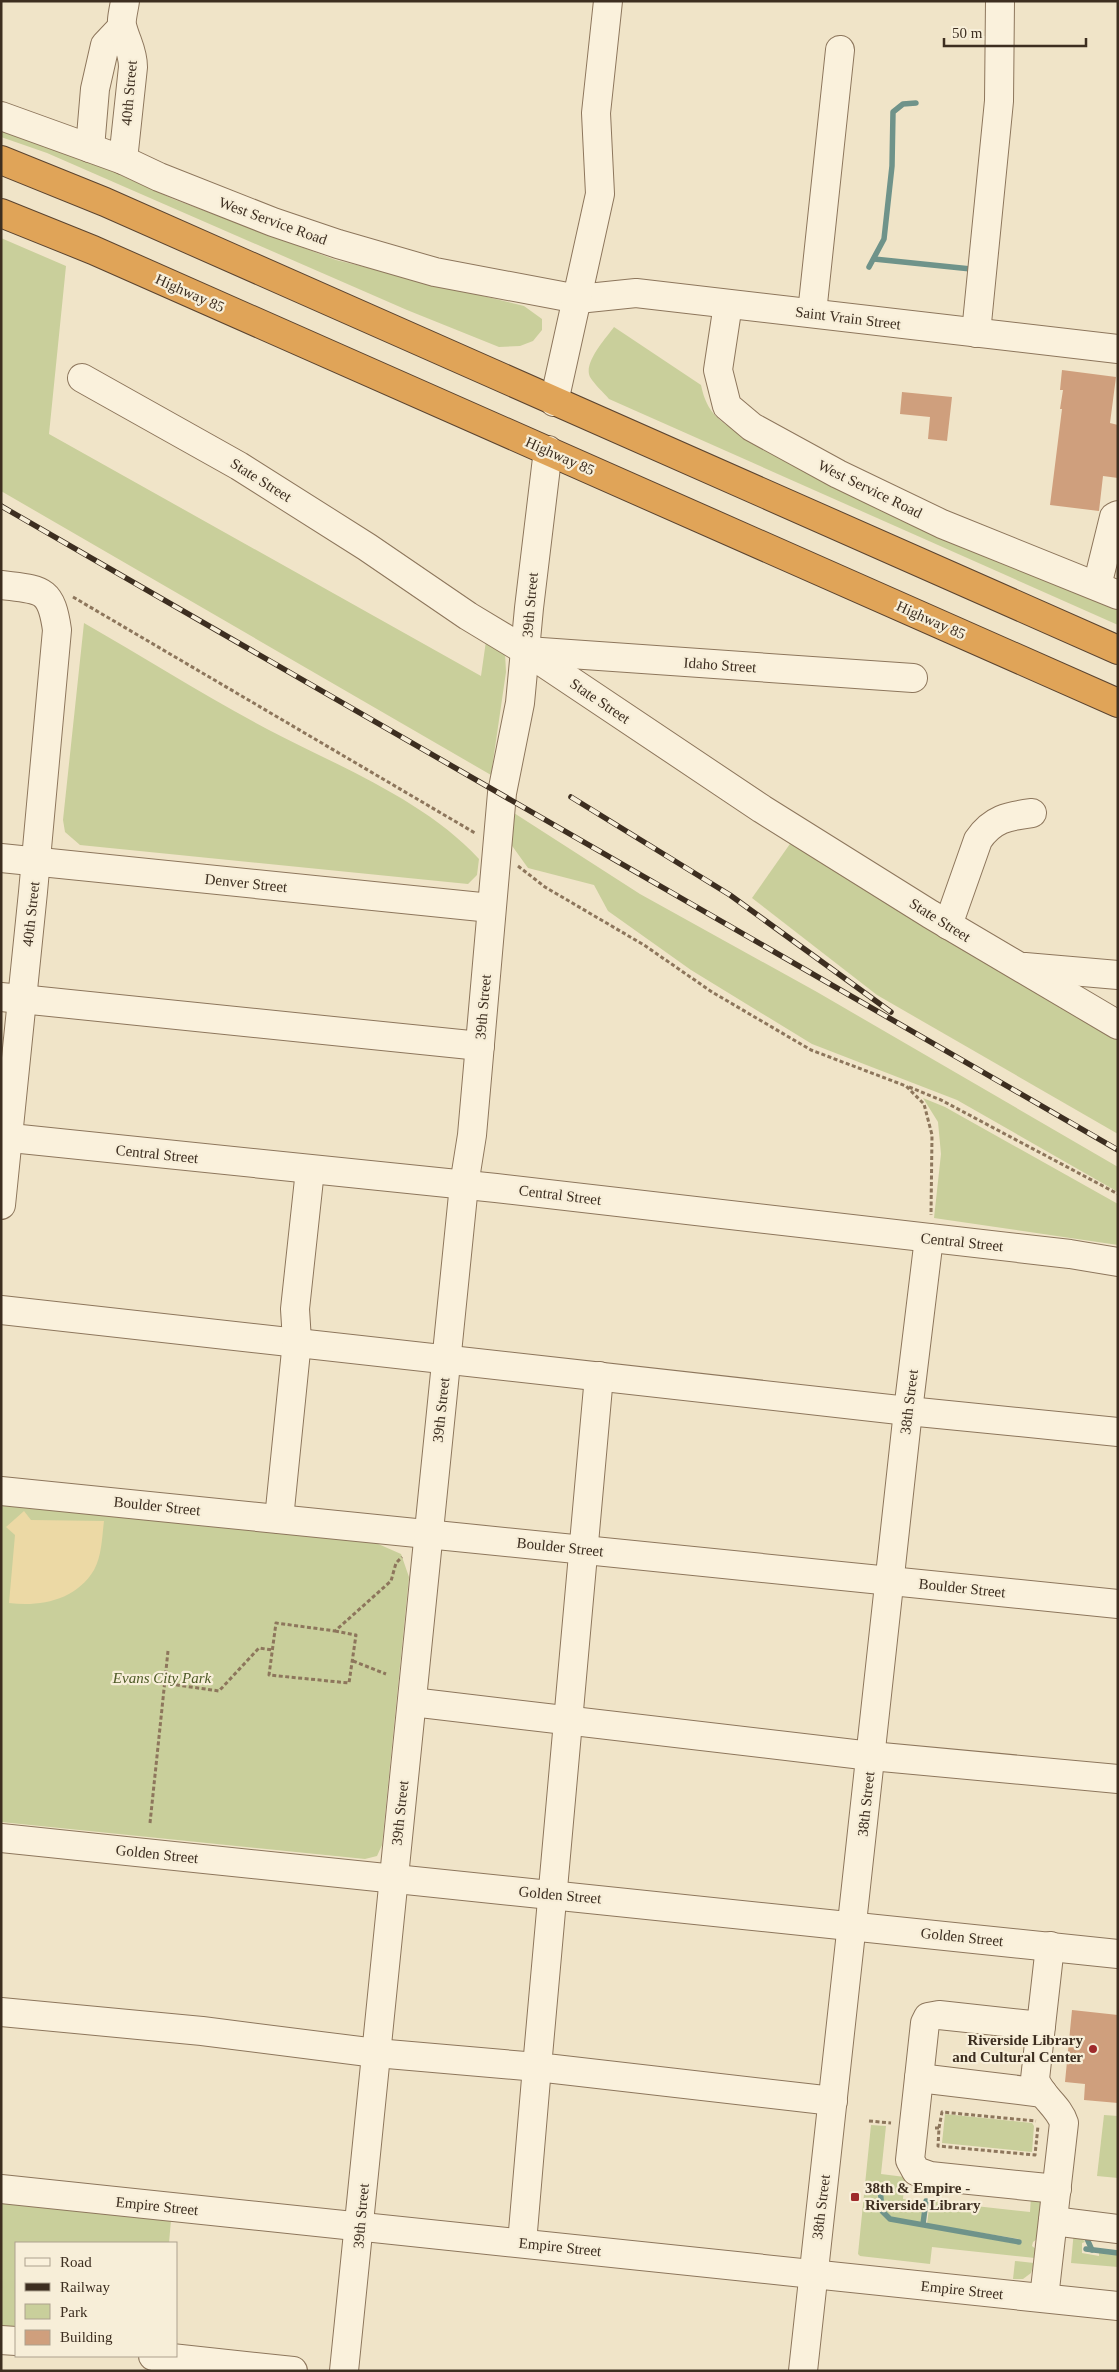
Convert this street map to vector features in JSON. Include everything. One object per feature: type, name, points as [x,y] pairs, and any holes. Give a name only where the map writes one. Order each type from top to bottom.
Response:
[{"type":"highway","points":[[1,160],[105,202],[1118,650]]},
{"type":"highway","name":"Highway 85","points":[[1,213],[102,254],[548,450],[1118,704]]},
{"type":"street","points":[[554,402],[566,297],[600,194],[596,113],[608,1]]},
{"type":"street","points":[[976,333],[999,101],[1000,1]]},
{"type":"street","name":"40th Street","points":[[90,148],[95,89],[105,44],[123,14]]},
{"type":"street","name":"40th Street","points":[[123,14],[133,61],[123,160]]},
{"type":"street","points":[[812,313],[840,50]]},
{"type":"street","name":"West Service Road","points":[[1,116],[123,160],[159,177],[273,222],[338,244],[435,272],[566,297]]},
{"type":"street","name":"Saint Vrain Street","points":[[566,297],[636,293],[1118,349]]},
{"type":"street","name":"West Service Road","points":[[728,304],[718,370],[727,406],[752,427],[838,474],[942,524],[1107,590]]},
{"type":"street","name":"State Street","points":[[82,378],[239,466],[367,547],[468,616],[526,651],[762,809],[948,925],[1118,1025]]},
{"type":"street","name":"39th Street","points":[[344,2371],[428,1533],[480,1046],[502,794],[520,702],[526,651],[528,608],[548,450]]},
{"type":"street","points":[[1107,590],[1114,517],[1118,515]]},
{"type":"street","name":"40th Street","points":[[1,586],[41,592],[50,598],[55,611],[57,630],[36,862],[12,998],[1,1205]]},
{"type":"street","name":"Idaho Street","points":[[526,651],[913,678]]},
{"type":"street","points":[[948,925],[978,840],[985,829],[997,820],[1012,815],[1032,813]]},
{"type":"street","name":"Denver Street","points":[[1,858],[491,908]]},
{"type":"street","points":[[1016,966],[1118,975]]},
{"type":"street","points":[[12,998],[480,1046]]},
{"type":"street","name":"Central Street","points":[[5,1138],[464,1185],[1070,1254],[1118,1262]]},
{"type":"street","points":[[279,1518],[297,1342],[295,1309],[310,1170]]},
{"type":"street","name":"38th Street","points":[[803,2371],[908,1411],[929,1238]]},
{"type":"street","points":[[1,1310],[446,1358],[908,1411],[1118,1432]]},
{"type":"street","points":[[522,2243],[582,1549],[599,1376]]},
{"type":"street","name":"Boulder Street","points":[[1,1491],[1118,1604]]},
{"type":"street","points":[[412,1702],[871,1756],[1118,1779]]},
{"type":"street","name":"Golden Street","points":[[1,1838],[1118,1954]]},
{"type":"street","points":[[1044,2298],[1064,2123],[1062,2116],[1037,2086],[1035,2079],[1050,1946]]},
{"type":"street","points":[[1,2012],[202,2031],[376,2053],[537,2067],[833,2101]]},
{"type":"street","points":[[1041,2026],[939,2015],[928,2017],[925,2022],[910,2160],[916,2171],[930,2176],[1057,2188]]},
{"type":"street","points":[[918,2078],[1043,2093]]},
{"type":"street","name":"Empire Street","points":[[1,2189],[1118,2306]]},
{"type":"street","points":[[1053,2221],[1118,2229]]},
{"type":"street","points":[[1,2340],[15,2341]]},
{"type":"street","points":[[162,2357],[292,2371]]},
{"type":"path","points":[[906,1086],[941,1100],[1118,1194]]},
{"type":"path","points":[[335,1631],[391,1581],[396,1562],[402,1557]]},
{"type":"path","points":[[276,1623],[335,1631],[356,1635],[350,1683],[269,1675],[276,1623]]},
{"type":"path","points":[[163,1683],[219,1691],[259,1648],[272,1650]]},
{"type":"path","points":[[150,1823],[163,1683],[168,1651]]},
{"type":"path","points":[[353,1661],[386,1674]]},
{"type":"path","points":[[942,2112],[1035,2121],[1038,2125],[1035,2155],[938,2146],[940,2128],[942,2112]]},
{"type":"path","points":[[869,2121],[889,2123]]},
{"type":"path","points":[[927,2127],[940,2128]]},
{"type":"green space","points":[[1,128],[81,157],[173,199],[336,260],[524,306],[542,319],[542,330],[533,341],[520,346],[499,347],[407,310],[47,153],[1,137]]},
{"type":"green space","points":[[1,238],[66,266],[49,434],[481,676],[487,634],[505,653],[506,672],[491,775],[1,491]]},
{"type":"green space","points":[[614,327],[701,385],[711,410],[722,421],[744,437],[1118,606],[1118,625],[609,399],[592,380],[589,371],[592,358]]},
{"type":"green space","points":[[84,623],[267,729],[351,771],[407,802],[457,838],[479,859],[477,875],[468,884],[80,845],[65,832],[63,820]]},
{"type":"green space","points":[[514,813],[640,894],[817,992],[1118,1167],[1118,1192],[957,1100],[812,1044],[691,970],[608,911],[594,885],[528,868],[510,843]]},
{"type":"green space","points":[[792,841],[1118,1036],[1118,1134],[877,995],[752,898]]},
{"type":"green space","points":[[923,1098],[945,1107],[1118,1204],[1118,1245],[934,1218],[941,1154],[938,1122]]},
{"type":"green space","name":"Evans City Park","points":[[15,1500],[376,1543],[401,1554],[409,1577],[382,1845],[377,1856],[365,1859],[1,1822],[1,1506]]},
{"type":"green space","points":[[945,2114],[1032,2123],[1034,2126],[1032,2152],[942,2143]]},
{"type":"green space","points":[[1104,2115],[1118,2116],[1118,2178],[1097,2176]]},
{"type":"green space","points":[[871,2125],[886,2126],[881,2174],[905,2177],[903,2199],[925,2202],[922,2223],[892,2218],[884,2210],[882,2186],[880,2185],[879,2205],[887,2218],[892,2221],[1018,2244],[1022,2242],[1019,2239],[927,2224],[930,2201],[1030,2212],[1031,2196],[1040,2201],[1041,2205],[1037,2239],[1033,2242],[1032,2246],[1036,2249],[1035,2258],[932,2247],[930,2264],[860,2256],[858,2254]]},
{"type":"green space","points":[[1,2202],[171,2220],[169,2242],[15,2242],[15,2334],[1,2332]]},
{"type":"green space","points":[[1074,2230],[1085,2242],[1082,2243],[1082,2253],[1099,2256],[1099,2252],[1118,2254],[1118,2267],[1071,2263]]},
{"type":"green space","points":[[1015,2261],[1034,2263],[1031,2273],[1023,2279],[1013,2279]]},
{"type":"sand","points":[[24,1511],[31,1520],[104,1521],[97,1564],[86,1580],[68,1595],[33,1604],[9,1603],[15,1535],[6,1527]]},
{"type":"building","points":[[1062,370],[1116,377],[1110,423],[1118,425],[1118,478],[1103,476],[1099,511],[1050,505],[1062,409],[1060,409],[1063,390],[1060,390]]},
{"type":"building","points":[[902,392],[952,397],[947,441],[928,439],[930,417],[900,414]]},
{"type":"building","name":"Riverside Library and Cultural Center","points":[[1072,2010],[1118,2015],[1118,2103],[1084,2100],[1085,2084],[1065,2082]]},
{"type":"waterway","points":[[869,267],[884,239],[892,166],[893,112],[903,104],[916,103]]},
{"type":"waterway","points":[[874,259],[971,269]]},
{"type":"waterway","points":[[880,2187],[882,2211],[890,2219],[1019,2242]]},
{"type":"waterway","points":[[923,2224],[926,2201]]},
{"type":"waterway","points":[[1084,2232],[1092,2250]]},
{"type":"waterway","points":[[1086,2249],[1118,2253]]},
{"type":"railway","points":[[1,506],[1118,1150]]},
{"type":"railway","points":[[571,797],[730,895],[891,1012]]},
{"type":"place","name":"Riverside Library and Cultural Center","points":[[1093,2049]]},
{"type":"place","name":"38th & Empire - Riverside Library","points":[[855,2197]]}]
